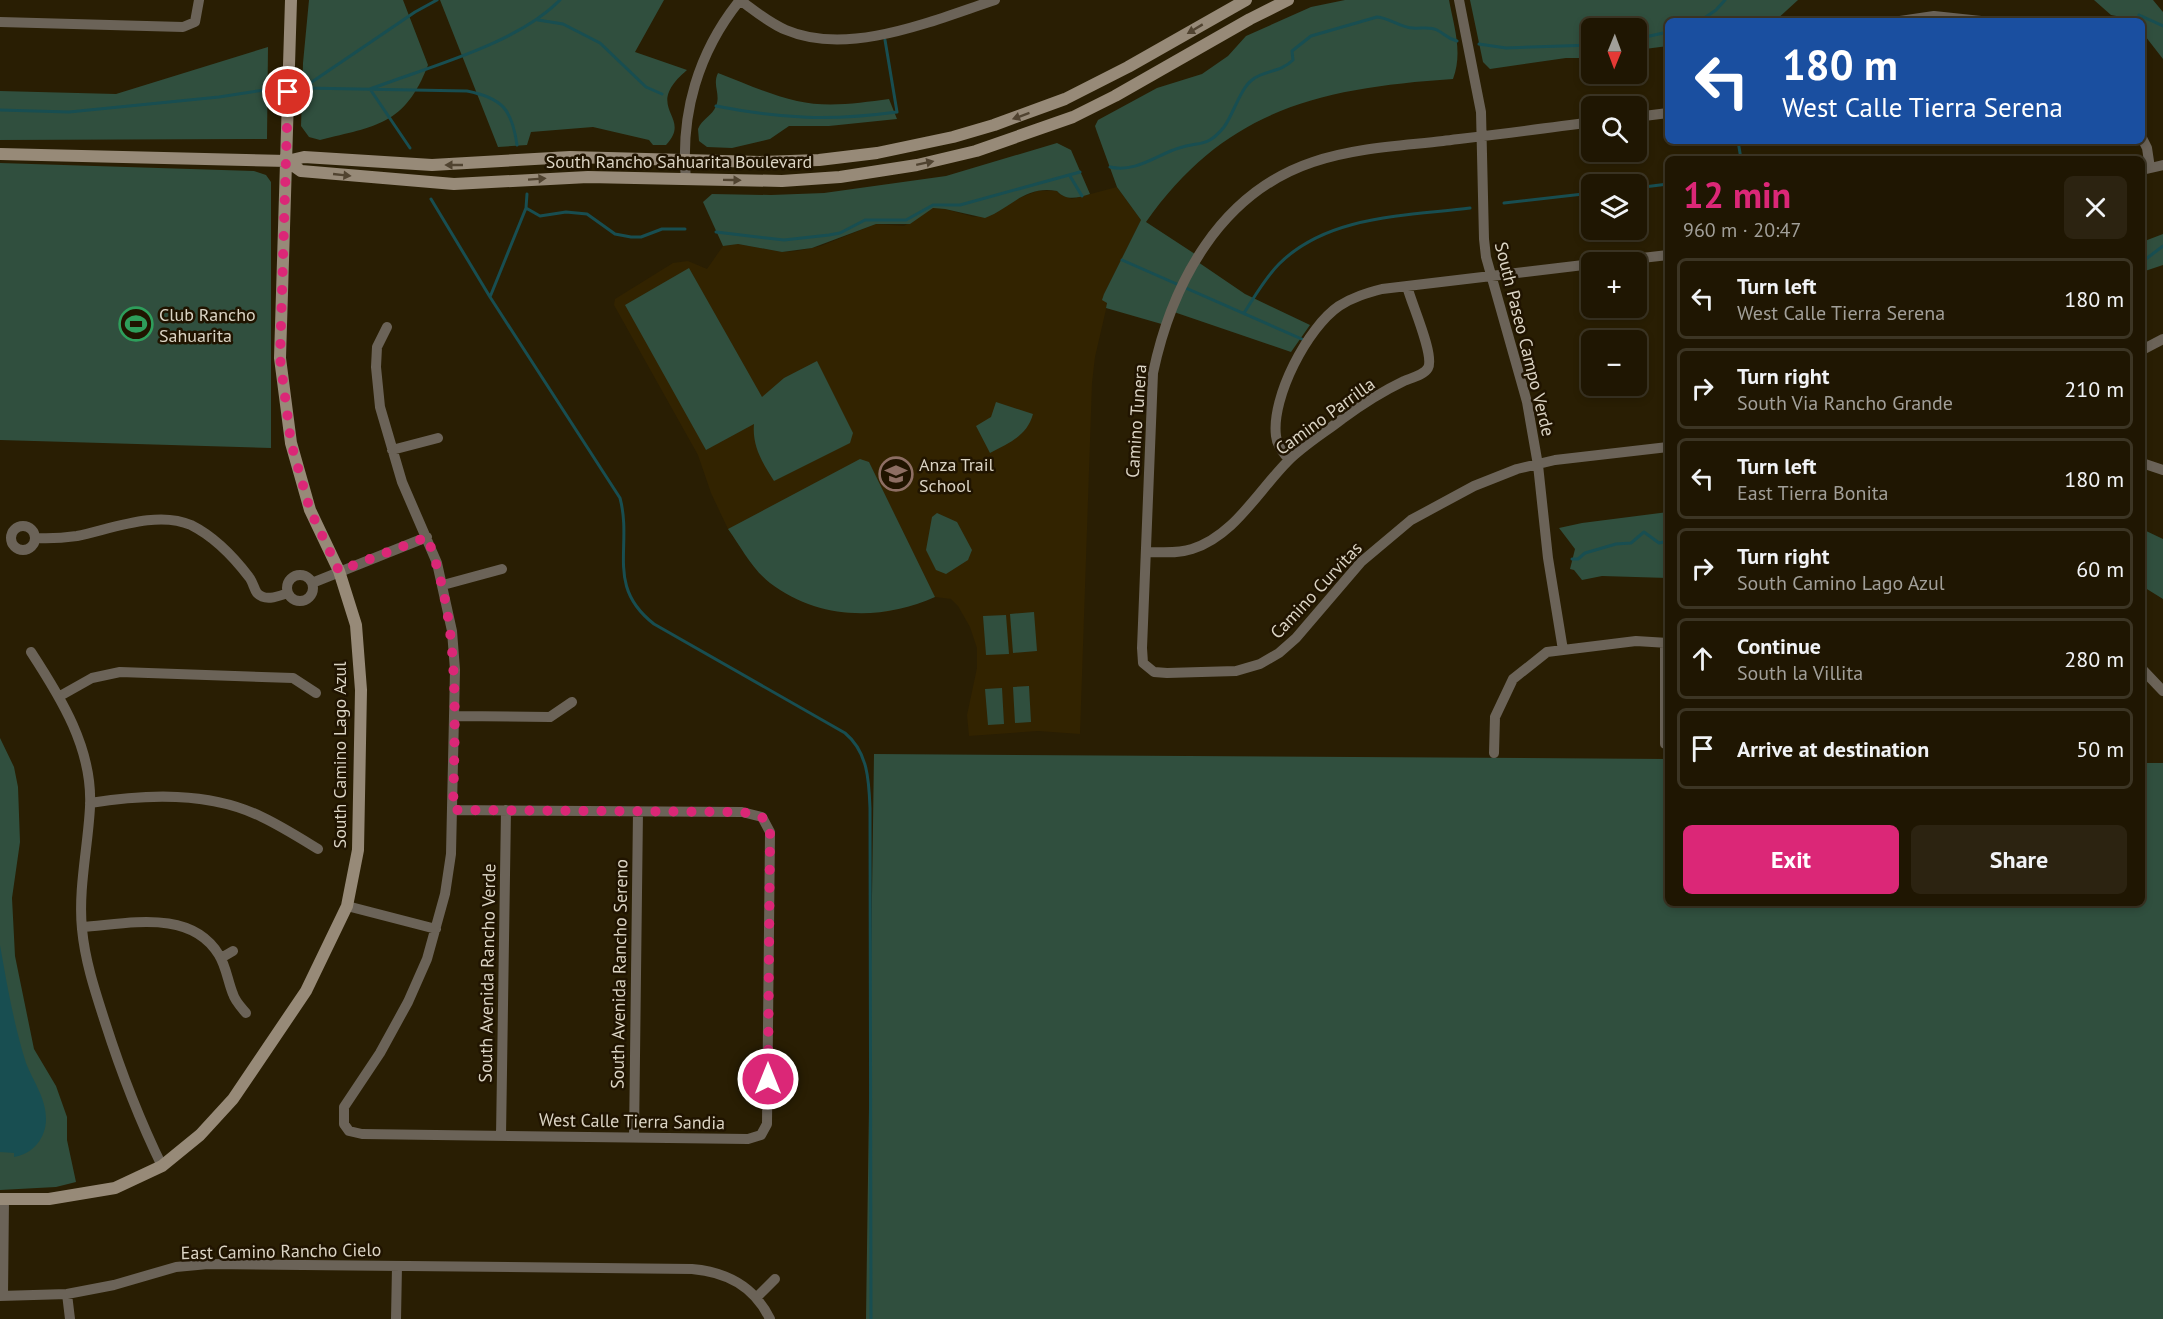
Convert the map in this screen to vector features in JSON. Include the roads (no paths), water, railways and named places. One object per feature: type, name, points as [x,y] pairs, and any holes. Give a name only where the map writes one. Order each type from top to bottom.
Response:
[{"type":"street","points":[[0,22],[183,27],[195,22],[199,0]]},
{"type":"street","name":"South Camino Lago Azul","points":[[2,1199],[49,1199],[115,1188],[162,1166],[200,1135],[232,1099],[306,991],[347,906],[358,850],[361,690],[356,625],[339,571],[310,510],[303,487],[291,443],[281,369],[291,0]]},
{"type":"street","points":[[686,180],[685,132],[698,73],[715,36],[740,0],[786,30],[818,38],[836,39],[867,36],[913,27],[995,0]]},
{"type":"street","name":"South Rancho Sahuarita Boulevard","points":[[0,154],[287,161],[304,156],[432,165],[546,158],[760,162],[819,160],[877,153],[953,137],[1035,110],[1088,88],[1246,0]]},
{"type":"street","name":"South Rancho Sahuarita Boulevard","points":[[287,161],[301,171],[454,184],[555,178],[782,181],[840,177],[917,165],[976,151],[1073,117],[1288,0]]},
{"type":"street","name":"South Paseo Campo Verde","points":[[1459,0],[1479,101],[1484,239],[1490,277],[1510,338],[1527,402],[1538,465],[1548,558],[1563,650]]},
{"type":"street","points":[[1920,18],[1934,16],[1953,18]]},
{"type":"street","points":[[1647,116],[1665,113]]},
{"type":"street","name":"Camino Tunera","points":[[1148,669],[1143,663],[1142,648],[1147,552],[1150,402],[1157,353],[1167,318],[1179,289],[1216,230],[1251,195],[1292,170],[1312,162],[1361,151],[1581,123]]},
{"type":"street","points":[[2145,144],[2147,148],[2146,169],[2163,165]]},
{"type":"street","points":[[1647,257],[1665,255]]},
{"type":"street","points":[[1289,460],[1278,446],[1276,437],[1278,405],[1287,380],[1321,322],[1340,305],[1358,296],[1382,289],[1581,265]]},
{"type":"street","name":"Camino Parrilla","points":[[1147,552],[1178,552],[1214,539],[1230,526],[1289,460],[1347,416],[1401,382],[1425,372],[1429,367],[1429,352],[1407,286]]},
{"type":"street","points":[[347,906],[436,929],[451,854],[455,716],[453,641],[443,585],[427,537],[402,482],[380,407],[376,367],[377,347],[387,327]]},
{"type":"street","points":[[2145,348],[2163,339]]},
{"type":"street","points":[[392,450],[438,438]]},
{"type":"street","name":"Camino Curvitas","points":[[1148,669],[1167,673],[1236,671],[1260,664],[1279,653],[1296,638],[1361,562],[1411,520],[1474,486],[1517,469],[1588,455],[1665,447]]},
{"type":"street","points":[[2145,464],[2163,470]]},
{"type":"street","points":[[36,538],[66,537],[164,519],[187,524],[208,534],[233,557],[251,580],[258,594],[265,597],[277,597],[288,593]]},
{"type":"street","points":[[312,582],[427,537]]},
{"type":"street","points":[[443,585],[502,569]]},
{"type":"street","points":[[305,575],[312,582],[312,592],[305,600],[295,600],[288,593],[288,583],[295,576],[305,575]]},
{"type":"street","points":[[1494,753],[1495,717],[1513,680],[1547,652],[1636,641],[1665,643]]},
{"type":"street","points":[[31,652],[60,696],[75,728],[85,760],[90,803],[82,889],[82,927],[92,982],[128,1092],[162,1166]]},
{"type":"street","points":[[60,696],[92,678],[120,672],[293,678],[316,693]]},
{"type":"street","points":[[2145,672],[2163,691]]},
{"type":"street","points":[[455,716],[550,717],[572,702]]},
{"type":"street","points":[[90,803],[130,796],[183,797],[222,804],[261,816],[318,849]]},
{"type":"street","points":[[453,810],[638,811]]},
{"type":"street","name":"South Avenida Rancho Verde","points":[[501,1136],[506,810]]},
{"type":"street","name":"West Calle Tierra Sandia","points":[[436,929],[427,959],[408,1002],[380,1053],[344,1107],[345,1124],[349,1131],[362,1134],[634,1138],[748,1139],[761,1135],[767,1124],[770,832],[767,824],[762,817],[742,812],[638,811]]},
{"type":"street","name":"South Avenida Rancho Sereno","points":[[634,1138],[638,811]]},
{"type":"street","points":[[82,927],[160,921],[187,927],[211,941],[221,958],[233,997],[246,1013]]},
{"type":"street","points":[[221,958],[233,951]]},
{"type":"street","points":[[1,1296],[2,1199]]},
{"type":"street","name":"East Camino Rancho Cielo","points":[[1,1296],[67,1294],[114,1285],[176,1267],[208,1264],[714,1271],[731,1278],[757,1297]]},
{"type":"street","points":[[396,1319],[397,1266]]},
{"type":"street","points":[[770,1319],[757,1297],[775,1279]]},
{"type":"street","points":[[67,1294],[70,1319]]},
{"type":"water","points":[[0,945],[18,1034],[26,1063],[42,1097],[46,1119],[44,1133],[37,1144],[27,1152],[14,1157],[14,1153],[0,1152]]},
{"type":"waterway","points":[[303,88],[415,12],[437,0]]},
{"type":"waterway","points":[[410,148],[370,89],[496,42],[542,16],[560,0]]},
{"type":"waterway","points":[[1704,18],[1725,0]]},
{"type":"waterway","points":[[2139,15],[2163,26]]},
{"type":"waterway","points":[[1110,167],[1129,168],[1170,151],[1203,143],[1213,138],[1224,127],[1248,84],[1262,74],[1288,64],[1293,60],[1292,51],[1311,36],[1377,17],[1409,28],[1434,29],[1457,41]]},
{"type":"waterway","points":[[538,20],[563,24],[600,43],[646,87],[662,94]]},
{"type":"waterway","points":[[1647,37],[1665,33]]},
{"type":"waterway","points":[[716,106],[763,114],[806,117],[850,117],[897,112],[885,40]]},
{"type":"waterway","points":[[1479,44],[1506,48],[1581,45]]},
{"type":"waterway","points":[[0,110],[69,112],[219,97],[277,88]]},
{"type":"waterway","points":[[303,88],[467,91],[479,94],[489,97],[503,107],[512,122],[517,145]]},
{"type":"waterway","points":[[1738,144],[1740,156]]},
{"type":"waterway","points":[[716,232],[784,240],[829,235],[840,233],[865,220],[906,220],[933,205],[960,205],[1080,172]]},
{"type":"waterway","points":[[1070,176],[1082,196]]},
{"type":"waterway","points":[[1647,187],[1665,184]]},
{"type":"waterway","points":[[527,194],[526,208],[490,297],[620,498],[623,516],[625,580],[630,595],[639,610],[654,624],[845,733],[853,741],[863,758],[870,808],[871,1319]]},
{"type":"waterway","points":[[1504,203],[1581,194]]},
{"type":"waterway","points":[[431,199],[490,297]]},
{"type":"waterway","points":[[526,208],[540,216],[566,212],[587,214],[615,234],[631,237],[641,237],[662,229],[685,229]]},
{"type":"waterway","points":[[1244,313],[1279,264],[1299,248],[1321,236],[1344,227],[1394,216],[1470,208]]},
{"type":"waterway","points":[[2145,260],[2163,246]]},
{"type":"waterway","points":[[1122,260],[1304,340]]},
{"type":"waterway","points":[[1572,559],[1578,559],[1585,553],[1616,544],[1631,543],[1644,532],[1659,543],[1665,542]]},
{"type":"place","name":"Club Rancho Sahuarita","points":[[136,324]]},
{"type":"place","name":"Anza Trail School","points":[[896,474]]}]
